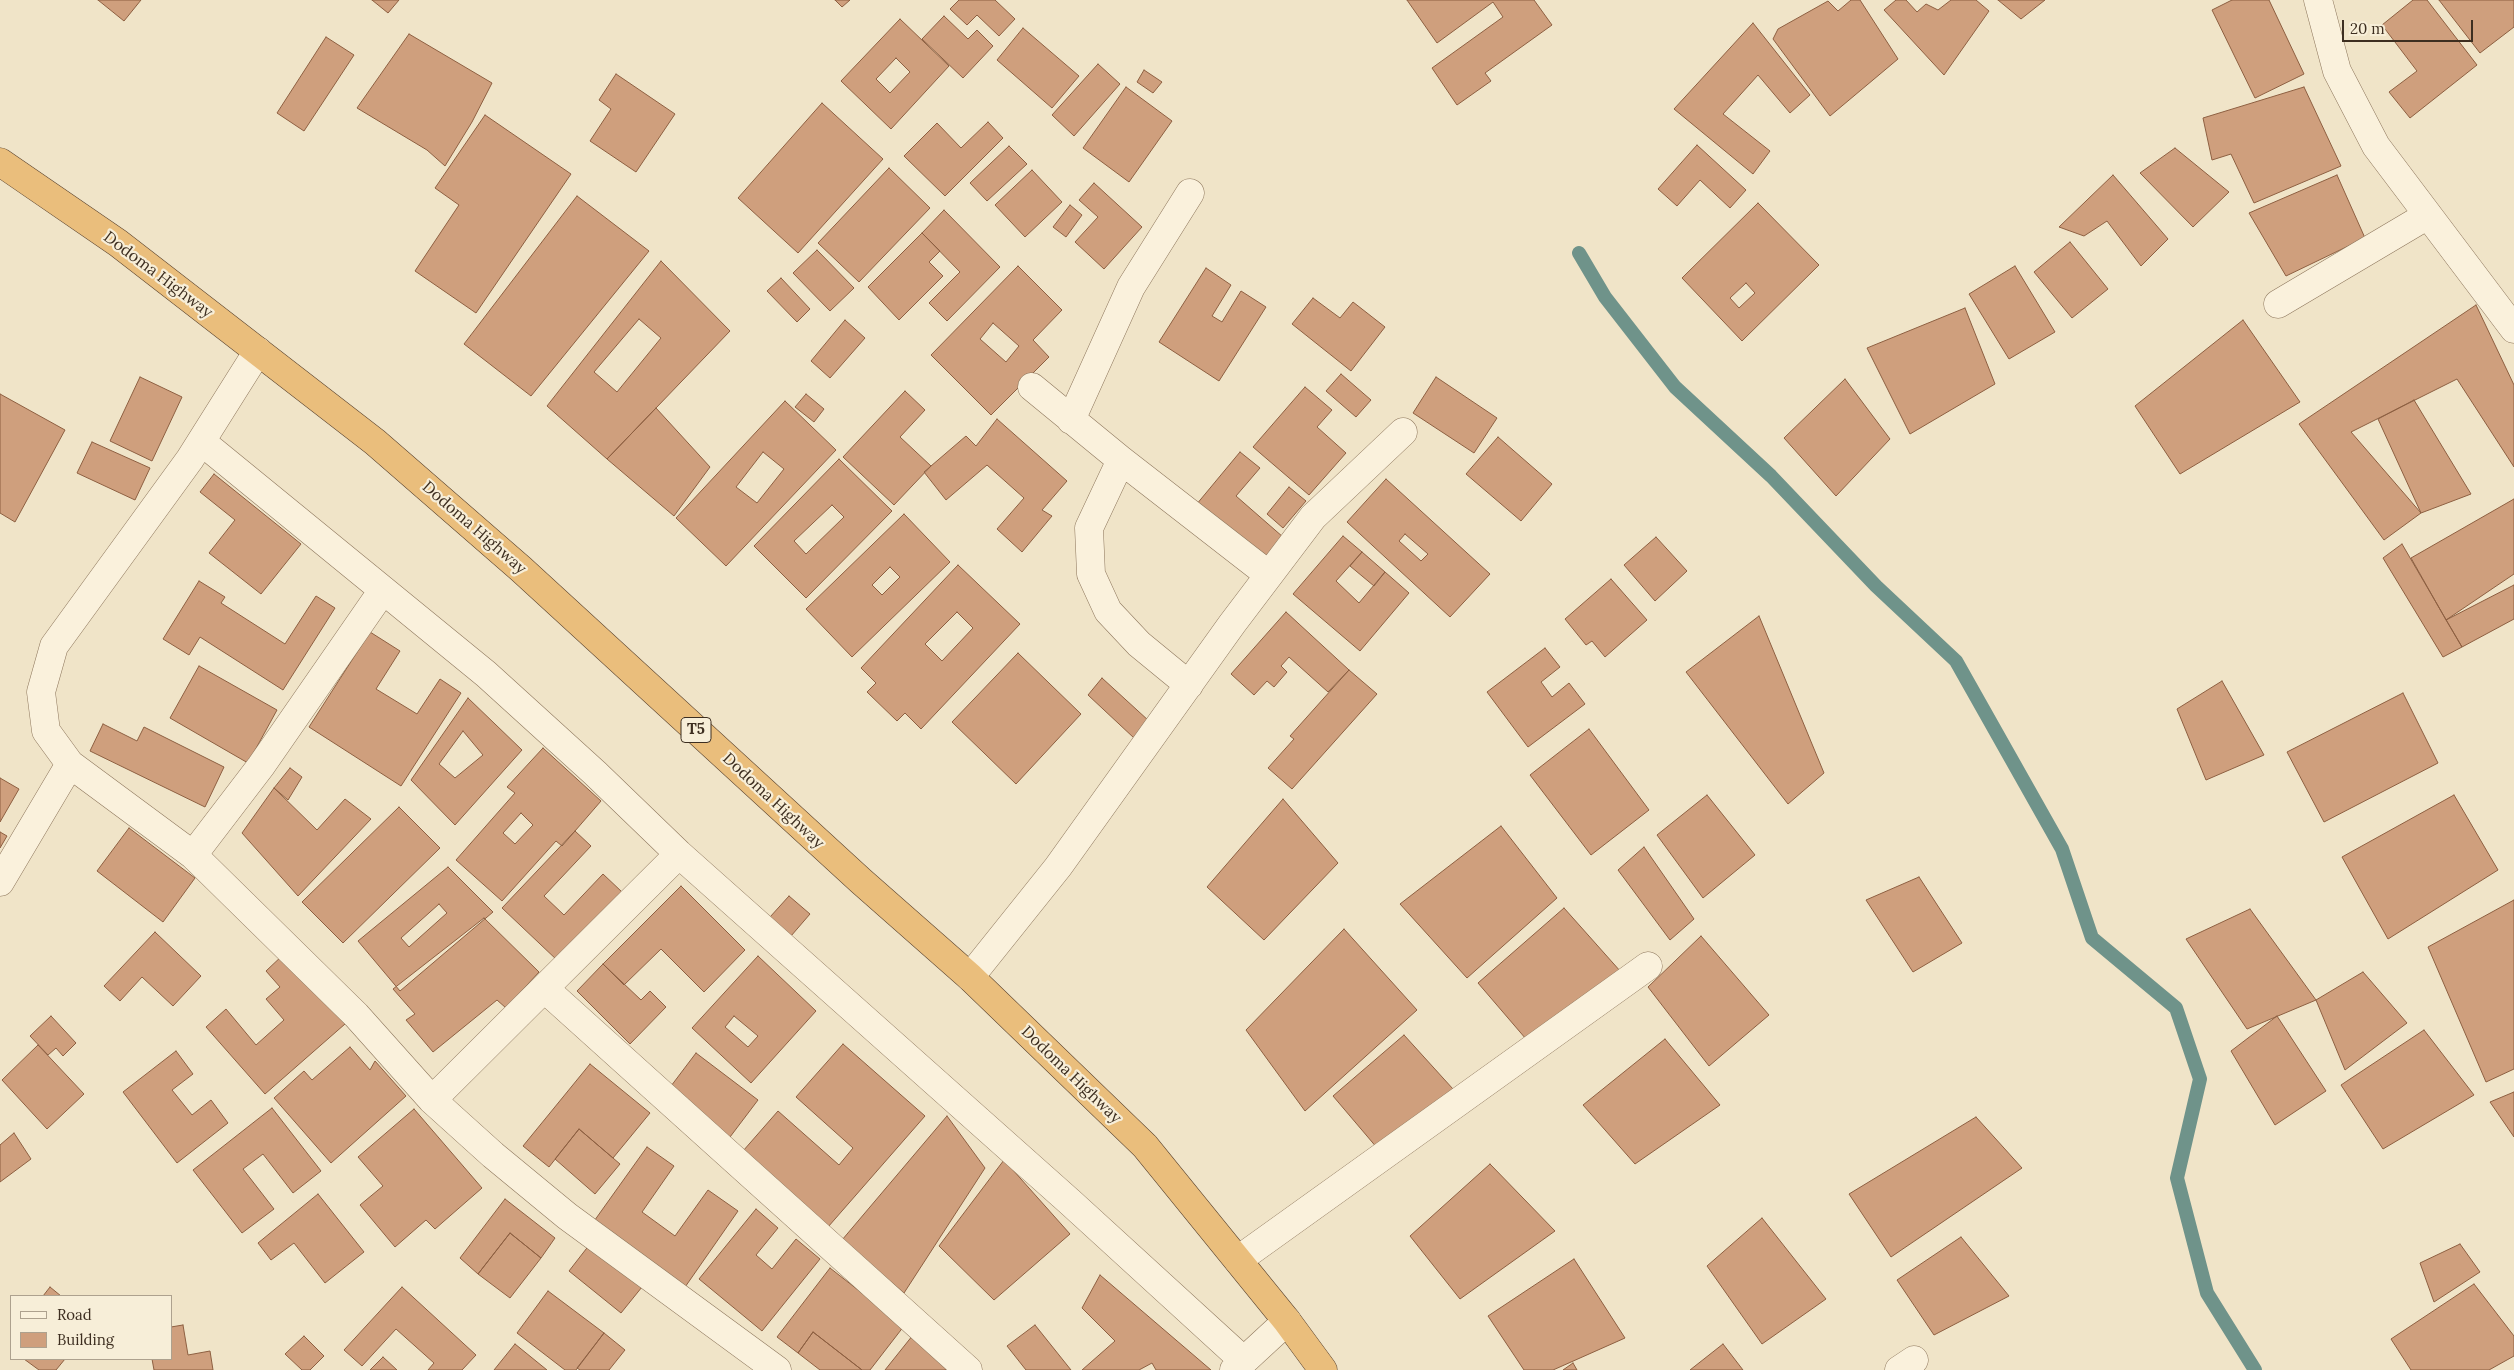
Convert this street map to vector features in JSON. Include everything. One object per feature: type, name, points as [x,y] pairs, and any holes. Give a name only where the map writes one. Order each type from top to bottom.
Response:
[{"type":"highway","name":"Dodoma Highway","points":[[0,162],[118,243],[376,442],[521,569],[861,881],[970,977],[1145,1146],[1287,1321],[1323,1370]]},
{"type":"street","points":[[2318,0],[2337,71],[2376,146],[2514,329]]},
{"type":"street","points":[[1072,420],[1131,287],[1190,194]]},
{"type":"street","points":[[2278,304],[2428,215]]},
{"type":"street","points":[[258,351],[202,442],[54,646],[41,692],[46,731],[70,764],[193,855],[356,1014],[432,1100],[567,1216],[777,1370]]},
{"type":"street","points":[[1032,387],[1121,460],[1269,575]]},
{"type":"street","points":[[970,977],[1058,867],[1313,517],[1403,432]]},
{"type":"street","points":[[202,442],[486,674],[595,773],[679,854],[1063,1195],[1239,1365],[1287,1321]]},
{"type":"street","points":[[1121,460],[1089,528],[1091,574],[1108,611],[1140,644],[1189,685]]},
{"type":"street","points":[[193,855],[261,766],[383,590]]},
{"type":"street","points":[[0,882],[70,764]]},
{"type":"street","points":[[432,1100],[679,854]]},
{"type":"street","points":[[1238,1260],[1648,966]]},
{"type":"street","points":[[545,989],[968,1370]]},
{"type":"building","points":[[98,0],[141,0],[124,21]]},
{"type":"building","points":[[372,0],[399,0],[388,13]]},
{"type":"building","points":[[835,0],[850,0],[842,7]]},
{"type":"building","points":[[959,0],[995,0],[1015,19],[999,36],[977,15],[967,25],[950,9]]},
{"type":"building","points":[[1407,0],[1534,0],[1552,25],[1485,73],[1491,81],[1457,105],[1432,68],[1503,17],[1493,2],[1437,43]]},
{"type":"building","points":[[1851,0],[1860,0],[1898,59],[1830,116],[1773,39],[1778,29],[1828,1],[1838,11]]},
{"type":"building","points":[[1896,0],[1906,0],[1917,12],[1926,4],[1938,10],[1951,0],[1976,0],[1989,11],[1944,75],[1884,10]]},
{"type":"building","points":[[1998,0],[2045,0],[2021,19]]},
{"type":"building","points":[[2232,0],[2269,0],[2304,74],[2255,98],[2212,10]]},
{"type":"building","points":[[2413,0],[2427,0],[2477,65],[2410,118],[2389,92],[2417,71],[2382,25]]},
{"type":"building","points":[[2439,0],[2514,0],[2514,27],[2480,53]]},
{"type":"building","points":[[944,16],[968,39],[977,30],[993,46],[963,78],[922,39]]},
{"type":"building","points":[[900,19],[949,66],[891,129],[841,81]],"holes":[[[896,58],[910,72],[890,93],[876,79]]]},
{"type":"building","points":[[1753,23],[1810,95],[1790,113],[1758,75],[1723,114],[1770,151],[1753,174],[1674,109]]},
{"type":"building","points":[[1023,28],[1079,76],[1052,108],[997,60]]},
{"type":"building","points":[[409,34],[492,83],[472,122],[445,166],[427,150],[357,108]]},
{"type":"building","points":[[326,37],[354,55],[304,131],[277,113]]},
{"type":"building","points":[[1098,64],[1120,84],[1074,136],[1052,115]]},
{"type":"building","points":[[1144,70],[1162,82],[1153,93],[1137,82]]},
{"type":"building","points":[[616,74],[675,114],[636,172],[590,141],[611,109],[599,100]]},
{"type":"building","points":[[1126,87],[1172,121],[1129,182],[1083,148]]},
{"type":"building","points":[[2304,87],[2341,166],[2254,203],[2231,154],[2212,160],[2203,118]]},
{"type":"building","points":[[822,103],[883,159],[798,253],[738,198]]},
{"type":"building","points":[[485,115],[571,174],[476,313],[415,271],[459,205],[435,188]]},
{"type":"building","points":[[988,122],[1003,138],[945,196],[904,156],[937,123],[961,148]]},
{"type":"building","points":[[1697,145],[1746,190],[1730,208],[1700,180],[1677,206],[1658,189]]},
{"type":"building","points":[[1009,146],[1027,164],[987,201],[970,183]]},
{"type":"building","points":[[2175,148],[2229,192],[2193,227],[2140,173]]},
{"type":"building","points":[[889,168],[930,208],[859,282],[818,243]]},
{"type":"building","points":[[1032,170],[1062,202],[1025,237],[995,205]]},
{"type":"building","points":[[2113,175],[2168,239],[2141,266],[2107,221],[2084,236],[2059,227]]},
{"type":"building","points":[[2337,175],[2365,238],[2286,276],[2249,213]]},
{"type":"building","points":[[1094,183],[1142,227],[1104,269],[1075,242],[1098,217],[1079,200]]},
{"type":"building","points":[[577,196],[649,251],[531,396],[464,344]]},
{"type":"building","points":[[1758,203],[1819,265],[1742,341],[1682,278]],"holes":[[[1746,283],[1755,293],[1739,308],[1730,298]]]},
{"type":"building","points":[[1070,205],[1082,215],[1066,237],[1053,227]]},
{"type":"building","points":[[944,210],[1000,267],[947,321],[929,303],[960,272],[922,233]]},
{"type":"building","points":[[922,233],[940,251],[929,262],[943,276],[899,320],[868,287]]},
{"type":"building","points":[[2070,242],[2108,289],[2072,318],[2034,272]]},
{"type":"building","points":[[817,250],[854,288],[830,311],[793,273]]},
{"type":"building","points":[[661,261],[730,331],[607,459],[547,406]],"holes":[[[639,319],[661,338],[617,392],[594,372]]]},
{"type":"building","points":[[1018,266],[1062,310],[1033,340],[1049,357],[991,415],[931,355]],"holes":[[[993,323],[1019,346],[1006,362],[980,339]]]},
{"type":"building","points":[[2015,266],[2055,332],[2009,359],[1969,294]]},
{"type":"building","points":[[1206,268],[1231,285],[1212,316],[1222,322],[1241,291],[1266,307],[1219,381],[1159,342]]},
{"type":"building","points":[[781,278],[810,309],[797,322],[767,291]]},
{"type":"building","points":[[1313,298],[1340,318],[1353,302],[1385,327],[1351,371],[1292,324]]},
{"type":"building","points":[[2476,305],[2514,385],[2514,467],[2457,379],[2351,432],[2421,513],[2384,540],[2299,424]]},
{"type":"building","points":[[1965,308],[1995,384],[1910,434],[1867,348]]},
{"type":"building","points":[[845,320],[865,338],[830,378],[811,361]]},
{"type":"building","points":[[2243,320],[2300,402],[2180,474],[2135,406]]},
{"type":"building","points":[[1341,374],[1371,400],[1356,417],[1326,391]]},
{"type":"building","points":[[140,377],[182,397],[152,461],[110,441]]},
{"type":"building","points":[[1436,377],[1497,418],[1474,453],[1413,413]]},
{"type":"building","points":[[1845,379],[1890,439],[1836,496],[1784,438]]},
{"type":"building","points":[[1305,387],[1332,410],[1317,427],[1346,453],[1309,495],[1253,447]]},
{"type":"building","points":[[905,391],[925,410],[900,437],[931,466],[894,505],[843,457]]},
{"type":"building","points":[[0,394],[65,430],[15,522],[0,513]]},
{"type":"building","points":[[806,394],[824,409],[814,422],[795,407]]},
{"type":"building","points":[[2414,400],[2471,494],[2421,513],[2378,419]]},
{"type":"building","points":[[785,401],[836,450],[726,566],[676,518]],"holes":[[[763,452],[784,469],[757,503],[736,487]]]},
{"type":"building","points":[[656,408],[710,467],[674,516],[607,459]]},
{"type":"building","points":[[997,419],[1067,481],[1042,510],[1052,516],[1022,552],[997,529],[1024,498],[987,465],[946,500],[924,472],[966,436],[976,446]]},
{"type":"building","points":[[1498,437],[1552,484],[1521,521],[1466,474]]},
{"type":"building","points":[[92,442],[150,468],[135,500],[77,473]]},
{"type":"building","points":[[1240,452],[1260,468],[1236,496],[1283,537],[1263,561],[1196,505]]},
{"type":"building","points":[[839,459],[892,511],[806,598],[754,546]],"holes":[[[832,505],[844,517],[806,554],[794,541]]]},
{"type":"building","points":[[214,474],[301,544],[261,594],[209,553],[235,520],[200,492]]},
{"type":"building","points":[[1386,479],[1490,574],[1450,617],[1347,522]],"holes":[[[1405,534],[1428,554],[1421,561],[1399,541]]]},
{"type":"building","points":[[1289,487],[1306,501],[1283,528],[1267,514]]},
{"type":"building","points":[[2514,499],[2514,574],[2446,620],[2411,558]]},
{"type":"building","points":[[904,514],[950,562],[852,657],[806,609]],"holes":[[[890,567],[900,577],[882,595],[872,585]]]},
{"type":"building","points":[[1343,536],[1362,552],[1336,581],[1359,603],[1385,572],[1409,593],[1360,651],[1293,594]]},
{"type":"building","points":[[1656,537],[1687,571],[1655,601],[1624,565]]},
{"type":"building","points":[[2402,544],[2462,647],[2443,657],[2383,558]]},
{"type":"building","points":[[1362,552],[1385,572],[1374,586],[1350,566]]},
{"type":"building","points":[[958,565],[1020,624],[921,729],[905,713],[897,721],[867,692],[876,683],[861,668]],"holes":[[[957,612],[973,628],[942,661],[925,644]]]},
{"type":"building","points":[[1611,579],[1647,620],[1605,657],[1592,641],[1586,645],[1565,619]]},
{"type":"building","points":[[199,581],[225,597],[221,603],[285,644],[316,596],[335,608],[283,690],[200,637],[189,655],[163,639]]},
{"type":"building","points":[[2514,585],[2514,619],[2462,647],[2446,620]]},
{"type":"building","points":[[1286,612],[1349,670],[1328,692],[1289,657],[1281,666],[1287,672],[1274,687],[1267,681],[1254,695],[1231,674]]},
{"type":"building","points":[[1759,616],[1824,773],[1788,804],[1686,672]]},
{"type":"building","points":[[370,632],[400,651],[376,689],[417,714],[440,679],[461,693],[401,786],[309,727]]},
{"type":"building","points":[[1545,648],[1560,667],[1541,682],[1552,697],[1569,683],[1585,704],[1528,747],[1487,692]]},
{"type":"building","points":[[1018,653],[1081,714],[1016,784],[952,722]]},
{"type":"building","points":[[199,666],[277,710],[248,763],[170,718]]},
{"type":"building","points":[[1349,670],[1377,694],[1292,789],[1268,768],[1294,739],[1290,736]]},
{"type":"building","points":[[1102,678],[1149,721],[1134,738],[1088,695]]},
{"type":"building","points":[[2222,681],[2264,755],[2206,780],[2177,709]]},
{"type":"building","points":[[2403,693],[2438,763],[2324,822],[2287,752]]},
{"type":"building","points":[[468,698],[522,750],[455,825],[411,780]],"holes":[[[463,731],[483,755],[455,778],[439,764]]]},
{"type":"building","points":[[103,724],[137,741],[144,727],[224,767],[205,807],[90,751]]},
{"type":"building","points":[[1589,729],[1649,810],[1591,855],[1530,775]]},
{"type":"building","points":[[543,748],[601,801],[562,846],[556,841],[502,901],[456,860],[515,793],[507,787]],"holes":[[[521,813],[533,825],[515,844],[503,833]]]},
{"type":"building","points":[[290,768],[302,777],[288,800],[274,788]]},
{"type":"building","points":[[0,778],[19,789],[0,822]]},
{"type":"building","points":[[274,788],[317,830],[345,799],[371,819],[298,896],[242,833]]},
{"type":"building","points":[[1707,795],[1755,855],[1703,898],[1657,835]]},
{"type":"building","points":[[2454,795],[2498,870],[2388,939],[2342,857]]},
{"type":"building","points":[[1283,799],[1338,863],[1264,940],[1207,887]]},
{"type":"building","points":[[399,807],[440,848],[343,943],[302,902]]},
{"type":"building","points":[[1501,826],[1557,898],[1467,978],[1400,904]]},
{"type":"building","points":[[129,828],[195,878],[163,922],[97,871]]},
{"type":"building","points":[[575,831],[591,846],[544,896],[564,915],[603,874],[622,892],[558,961],[502,908]]},
{"type":"building","points":[[0,832],[7,836],[0,848]]},
{"type":"building","points":[[1644,847],[1694,919],[1670,940],[1618,870]]},
{"type":"building","points":[[448,867],[493,912],[400,991],[358,941]],"holes":[[[439,904],[447,913],[409,947],[401,938]]]},
{"type":"building","points":[[1919,877],[1962,943],[1913,972],[1866,900]]},
{"type":"building","points":[[681,886],[745,950],[704,992],[661,949],[624,985],[603,964]]},
{"type":"building","points":[[789,896],[810,914],[791,936],[770,917]]},
{"type":"building","points":[[2514,900],[2514,1069],[2486,1082],[2428,947]]},
{"type":"building","points":[[1564,908],[1621,972],[1532,1046],[1478,983]]},
{"type":"building","points":[[2250,909],[2316,1000],[2247,1029],[2186,939]]},
{"type":"building","points":[[484,918],[539,972],[506,1008],[497,1000],[433,1052],[406,1020],[415,1014],[393,989]]},
{"type":"building","points":[[1344,929],[1417,1010],[1305,1111],[1246,1030]]},
{"type":"building","points":[[155,932],[201,976],[173,1006],[142,977],[120,1001],[104,986]]},
{"type":"building","points":[[1701,936],[1769,1015],[1709,1066],[1648,987]]},
{"type":"building","points":[[284,954],[345,1024],[265,1094],[206,1027],[226,1009],[256,1045],[284,1020],[266,999],[280,987],[266,971]]},
{"type":"building","points":[[758,956],[816,1011],[751,1083],[692,1028]],"holes":[[[734,1016],[758,1036],[748,1047],[725,1027]]]},
{"type":"building","points":[[603,964],[641,1000],[650,991],[666,1007],[630,1044],[577,991]]},
{"type":"building","points":[[2363,972],[2407,1023],[2345,1070],[2316,1000]]},
{"type":"building","points":[[51,1016],[76,1043],[63,1056],[56,1048],[48,1055],[30,1036]]},
{"type":"building","points":[[2277,1016],[2326,1091],[2275,1125],[2231,1051]]},
{"type":"building","points":[[2424,1030],[2474,1095],[2383,1149],[2341,1085]]},
{"type":"building","points":[[1404,1035],[1453,1089],[1378,1149],[1333,1096]]},
{"type":"building","points":[[1665,1039],[1720,1105],[1635,1164],[1583,1105]]},
{"type":"building","points":[[843,1044],[925,1116],[828,1227],[743,1151],[778,1111],[839,1165],[853,1148],[796,1097]]},
{"type":"building","points":[[38,1045],[84,1094],[47,1129],[2,1080]]},
{"type":"building","points":[[350,1047],[370,1070],[375,1061],[406,1096],[331,1163],[274,1098],[304,1071],[312,1080]]},
{"type":"building","points":[[176,1051],[193,1074],[172,1090],[192,1115],[211,1100],[228,1123],[177,1163],[123,1092]]},
{"type":"building","points":[[696,1053],[758,1100],[730,1137],[668,1090]]},
{"type":"building","points":[[590,1064],[650,1113],[613,1158],[579,1129],[549,1167],[523,1146]]},
{"type":"building","points":[[2514,1092],[2514,1137],[2490,1102]]},
{"type":"building","points":[[272,1108],[321,1171],[293,1193],[263,1154],[243,1169],[274,1209],[242,1233],[193,1170]]},
{"type":"building","points":[[414,1109],[482,1188],[435,1229],[426,1220],[395,1247],[360,1205],[383,1186],[358,1157]]},
{"type":"building","points":[[947,1116],[985,1168],[904,1293],[842,1240]]},
{"type":"building","points":[[1976,1117],[2022,1168],[1891,1257],[1849,1194]]},
{"type":"building","points":[[579,1129],[620,1164],[595,1194],[555,1159]]},
{"type":"building","points":[[14,1133],[31,1159],[0,1182],[0,1145]]},
{"type":"building","points":[[647,1147],[674,1166],[642,1212],[675,1236],[708,1190],[738,1211],[683,1290],[592,1224]]},
{"type":"building","points":[[1004,1160],[1070,1234],[994,1300],[939,1246]]},
{"type":"building","points":[[1490,1164],[1555,1231],[1460,1299],[1410,1236]]},
{"type":"building","points":[[318,1194],[364,1252],[325,1283],[294,1243],[271,1260],[258,1243]]},
{"type":"building","points":[[505,1199],[555,1238],[541,1258],[510,1233],[478,1274],[460,1258]]},
{"type":"building","points":[[756,1209],[778,1228],[756,1255],[772,1269],[796,1239],[820,1259],[762,1331],[699,1279]]},
{"type":"building","points":[[1762,1218],[1826,1299],[1762,1344],[1707,1266]]},
{"type":"building","points":[[510,1233],[541,1258],[510,1298],[478,1274]]},
{"type":"building","points":[[1961,1237],[2009,1296],[1934,1335],[1897,1280]]},
{"type":"building","points":[[590,1244],[642,1287],[621,1313],[569,1271]]},
{"type":"building","points":[[2460,1244],[2480,1272],[2434,1302],[2420,1263]]},
{"type":"building","points":[[1574,1259],[1625,1338],[1553,1370],[1524,1370],[1488,1316]]},
{"type":"building","points":[[830,1268],[904,1326],[870,1370],[862,1370],[813,1332],[798,1353],[777,1337]]},
{"type":"building","points":[[1100,1275],[1211,1370],[1156,1370],[1152,1363],[1139,1370],[1082,1370],[1115,1341],[1082,1308]]},
{"type":"building","points":[[2474,1284],[2514,1336],[2514,1356],[2489,1370],[2411,1370],[2391,1339]]},
{"type":"building","points":[[50,1287],[60,1295],[44,1295]]},
{"type":"building","points":[[402,1287],[476,1355],[462,1370],[428,1370],[434,1363],[396,1329],[362,1366],[344,1350]]},
{"type":"building","points":[[548,1291],[604,1333],[576,1370],[565,1370],[517,1333]]},
{"type":"building","points":[[183,1325],[188,1355],[210,1351],[213,1370],[154,1370],[152,1360],[172,1360],[172,1327]]},
{"type":"building","points":[[1035,1325],[1071,1370],[1026,1370],[1007,1346]]},
{"type":"building","points":[[813,1332],[862,1370],[820,1370],[798,1353]]},
{"type":"building","points":[[604,1333],[625,1350],[609,1370],[580,1370],[577,1368]]},
{"type":"building","points":[[913,1335],[949,1365],[945,1370],[885,1370]]},
{"type":"building","points":[[304,1336],[324,1356],[310,1370],[302,1370],[285,1354]]},
{"type":"building","points":[[515,1344],[547,1370],[494,1370]]},
{"type":"building","points":[[1723,1344],[1743,1370],[1690,1370]]},
{"type":"building","points":[[383,1357],[397,1370],[370,1370]]},
{"type":"building","points":[[25,1360],[64,1360],[56,1370],[39,1370]]},
{"type":"building","points":[[1573,1363],[1577,1370],[1563,1370]]},
{"type":"waterway","points":[[1579,253],[1605,297],[1675,387],[1771,476],[1876,586],[1956,661],[2062,849],[2092,938],[2176,1008],[2200,1079],[2177,1178],[2207,1293],[2255,1370]]}]
